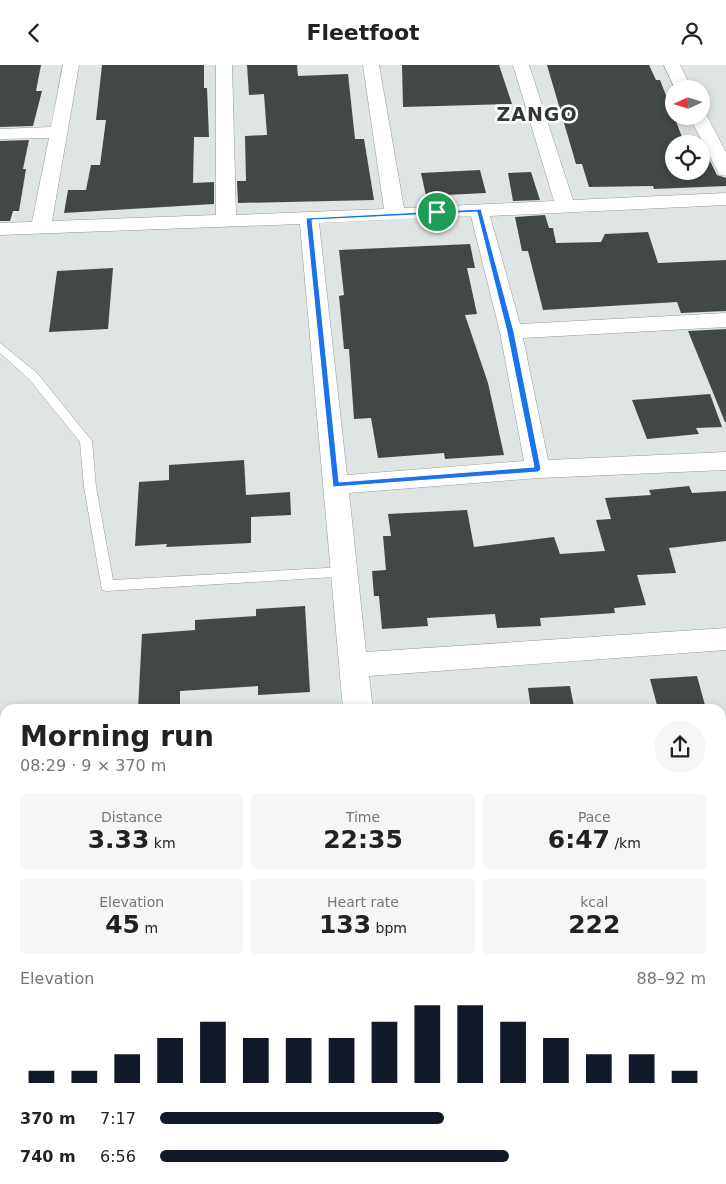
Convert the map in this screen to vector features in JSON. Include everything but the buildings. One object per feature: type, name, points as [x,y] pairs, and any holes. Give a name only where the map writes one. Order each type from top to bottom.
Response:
[{"type":"street","points":[[41,228],[71,65]]},
{"type":"street","points":[[224,65],[226,221]]},
{"type":"street","points":[[371,65],[395,214]]},
{"type":"street","points":[[521,65],[566,207]]},
{"type":"street","points":[[672,65],[680,80]]},
{"type":"street","points":[[703,125],[726,170]]},
{"type":"street","points":[[0,134],[58,132]]},
{"type":"street","points":[[0,229],[309,218],[726,199]]},
{"type":"street","points":[[479,210],[511,332],[538,469]]},
{"type":"street","points":[[309,218],[357,704]]},
{"type":"street","points":[[511,332],[726,320]]},
{"type":"street","points":[[335,485],[538,469],[726,461]]},
{"type":"street","points":[[353,665],[726,639]]},
{"type":"lane","points":[[0,347],[33,376],[86,441],[90,487],[107,586],[344,572]]},
{"type":"district","name":"ZANGO","points":[[537,114]]},
{"type":"route","points":[[479,210],[511,332],[538,469],[335,485],[309,218],[437,212],[479,210]]}]
